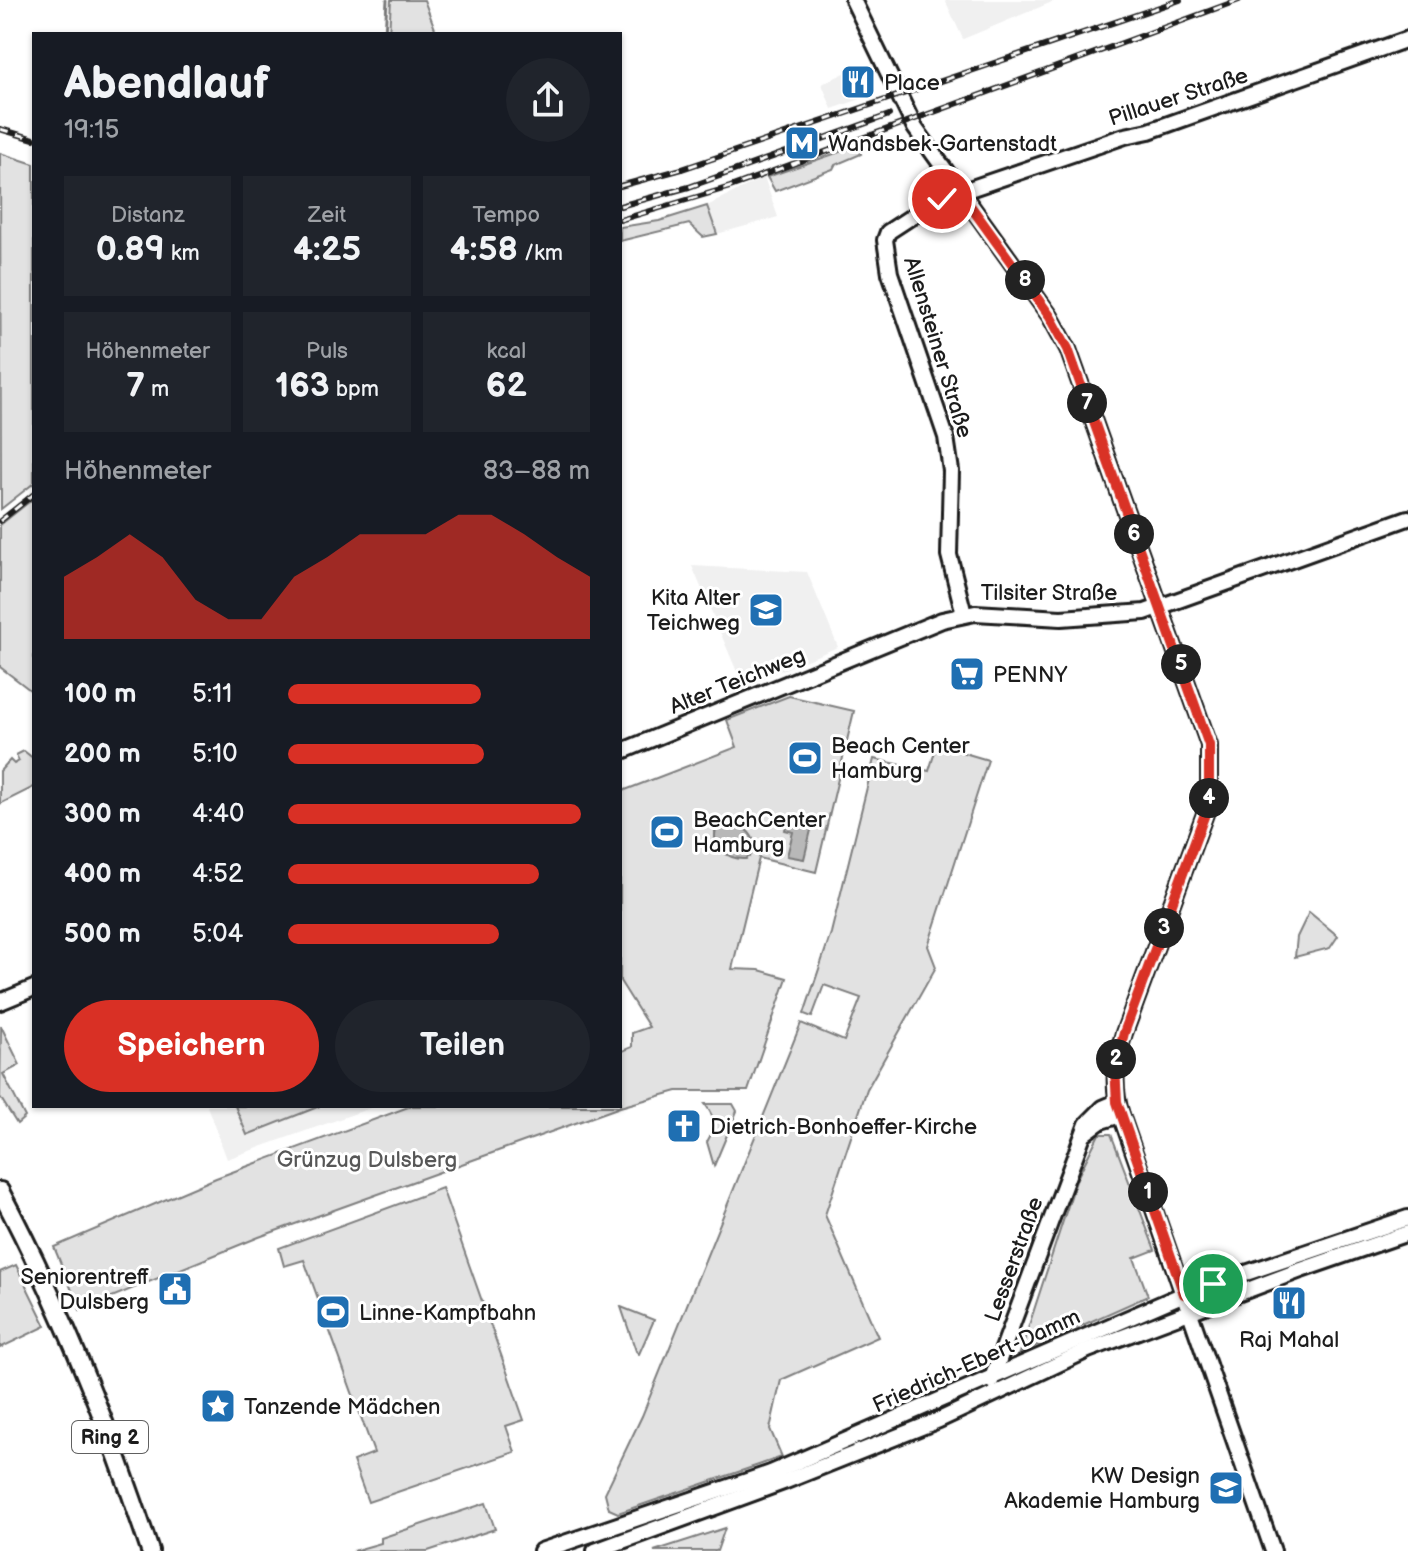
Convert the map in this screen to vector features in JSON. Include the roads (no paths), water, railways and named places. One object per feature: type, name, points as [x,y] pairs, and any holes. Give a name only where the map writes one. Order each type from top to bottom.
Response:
[{"type":"main road","points":[[853,0],[915,128],[1050,316],[1068,349],[1209,745],[1209,803],[1117,1057],[1119,1108],[1273,1551]]},
{"type":"main road","name":"Pillauer Straße","points":[[886,235],[892,227],[937,200],[1125,136],[1149,131],[1408,39]]},
{"type":"main road","name":"Allensteiner Straße","points":[[886,235],[890,273],[946,437],[951,471],[949,555],[964,614]]},
{"type":"main road","name":"Tilsiter Straße","points":[[871,649],[964,614],[1084,618],[1160,608],[1408,518]]},
{"type":"main road","name":"Alter Teichweg","points":[[622,751],[871,649]]},
{"type":"main road","points":[[0,1002],[32,989]]},
{"type":"main road","name":"Lesserstraße","points":[[984,1400],[1084,1133],[1119,1108]]},
{"type":"main road","name":"Ring 2","points":[[0,1191],[66,1325],[115,1447],[150,1551]]},
{"type":"main road","name":"Friedrich-Ebert-Damm","points":[[541,1551],[771,1473],[1184,1294],[1408,1218]]},
{"type":"main road","name":"Friedrich-Ebert-Damm","points":[[595,1551],[786,1481],[984,1400],[1088,1350],[1408,1233]]},
{"type":"waterway","points":[[385,32],[387,0]]},
{"type":"railway","points":[[622,185],[682,169],[1180,0]]},
{"type":"railway","points":[[622,219],[730,187],[1239,0]]},
{"type":"railway","points":[[622,205],[689,187],[889,115]]},
{"type":"railway","points":[[0,129],[32,138]]},
{"type":"railway","points":[[0,521],[32,496]]},
{"type":"place","name":"Place","points":[[858,82]]},
{"type":"place","name":"Wandsbek-Gartenstadt","points":[[802,143]]},
{"type":"place","name":"Kita Alter Teichweg","points":[[766,610]]},
{"type":"place","name":"PENNY","points":[[967,674]]},
{"type":"place","name":"Beach Center Hamburg","points":[[805,758]]},
{"type":"place","name":"BeachCenter Hamburg","points":[[667,832]]},
{"type":"place","name":"Dietrich-Bonhoeffer-Kirche","points":[[684,1126]]},
{"type":"place","name":"Seniorentreff Dulsberg","points":[[175,1289]]},
{"type":"place","name":"Raj Mahal","points":[[1289,1303]]},
{"type":"place","name":"Linne-Kampfbahn","points":[[333,1312]]},
{"type":"place","name":"Tanzende Mädchen","points":[[218,1406]]},
{"type":"place","name":"KW Design Akademie Hamburg","points":[[1226,1488]]},
{"type":"park label","name":"Grünzug Dulsberg","points":[[367,1159]]}]
